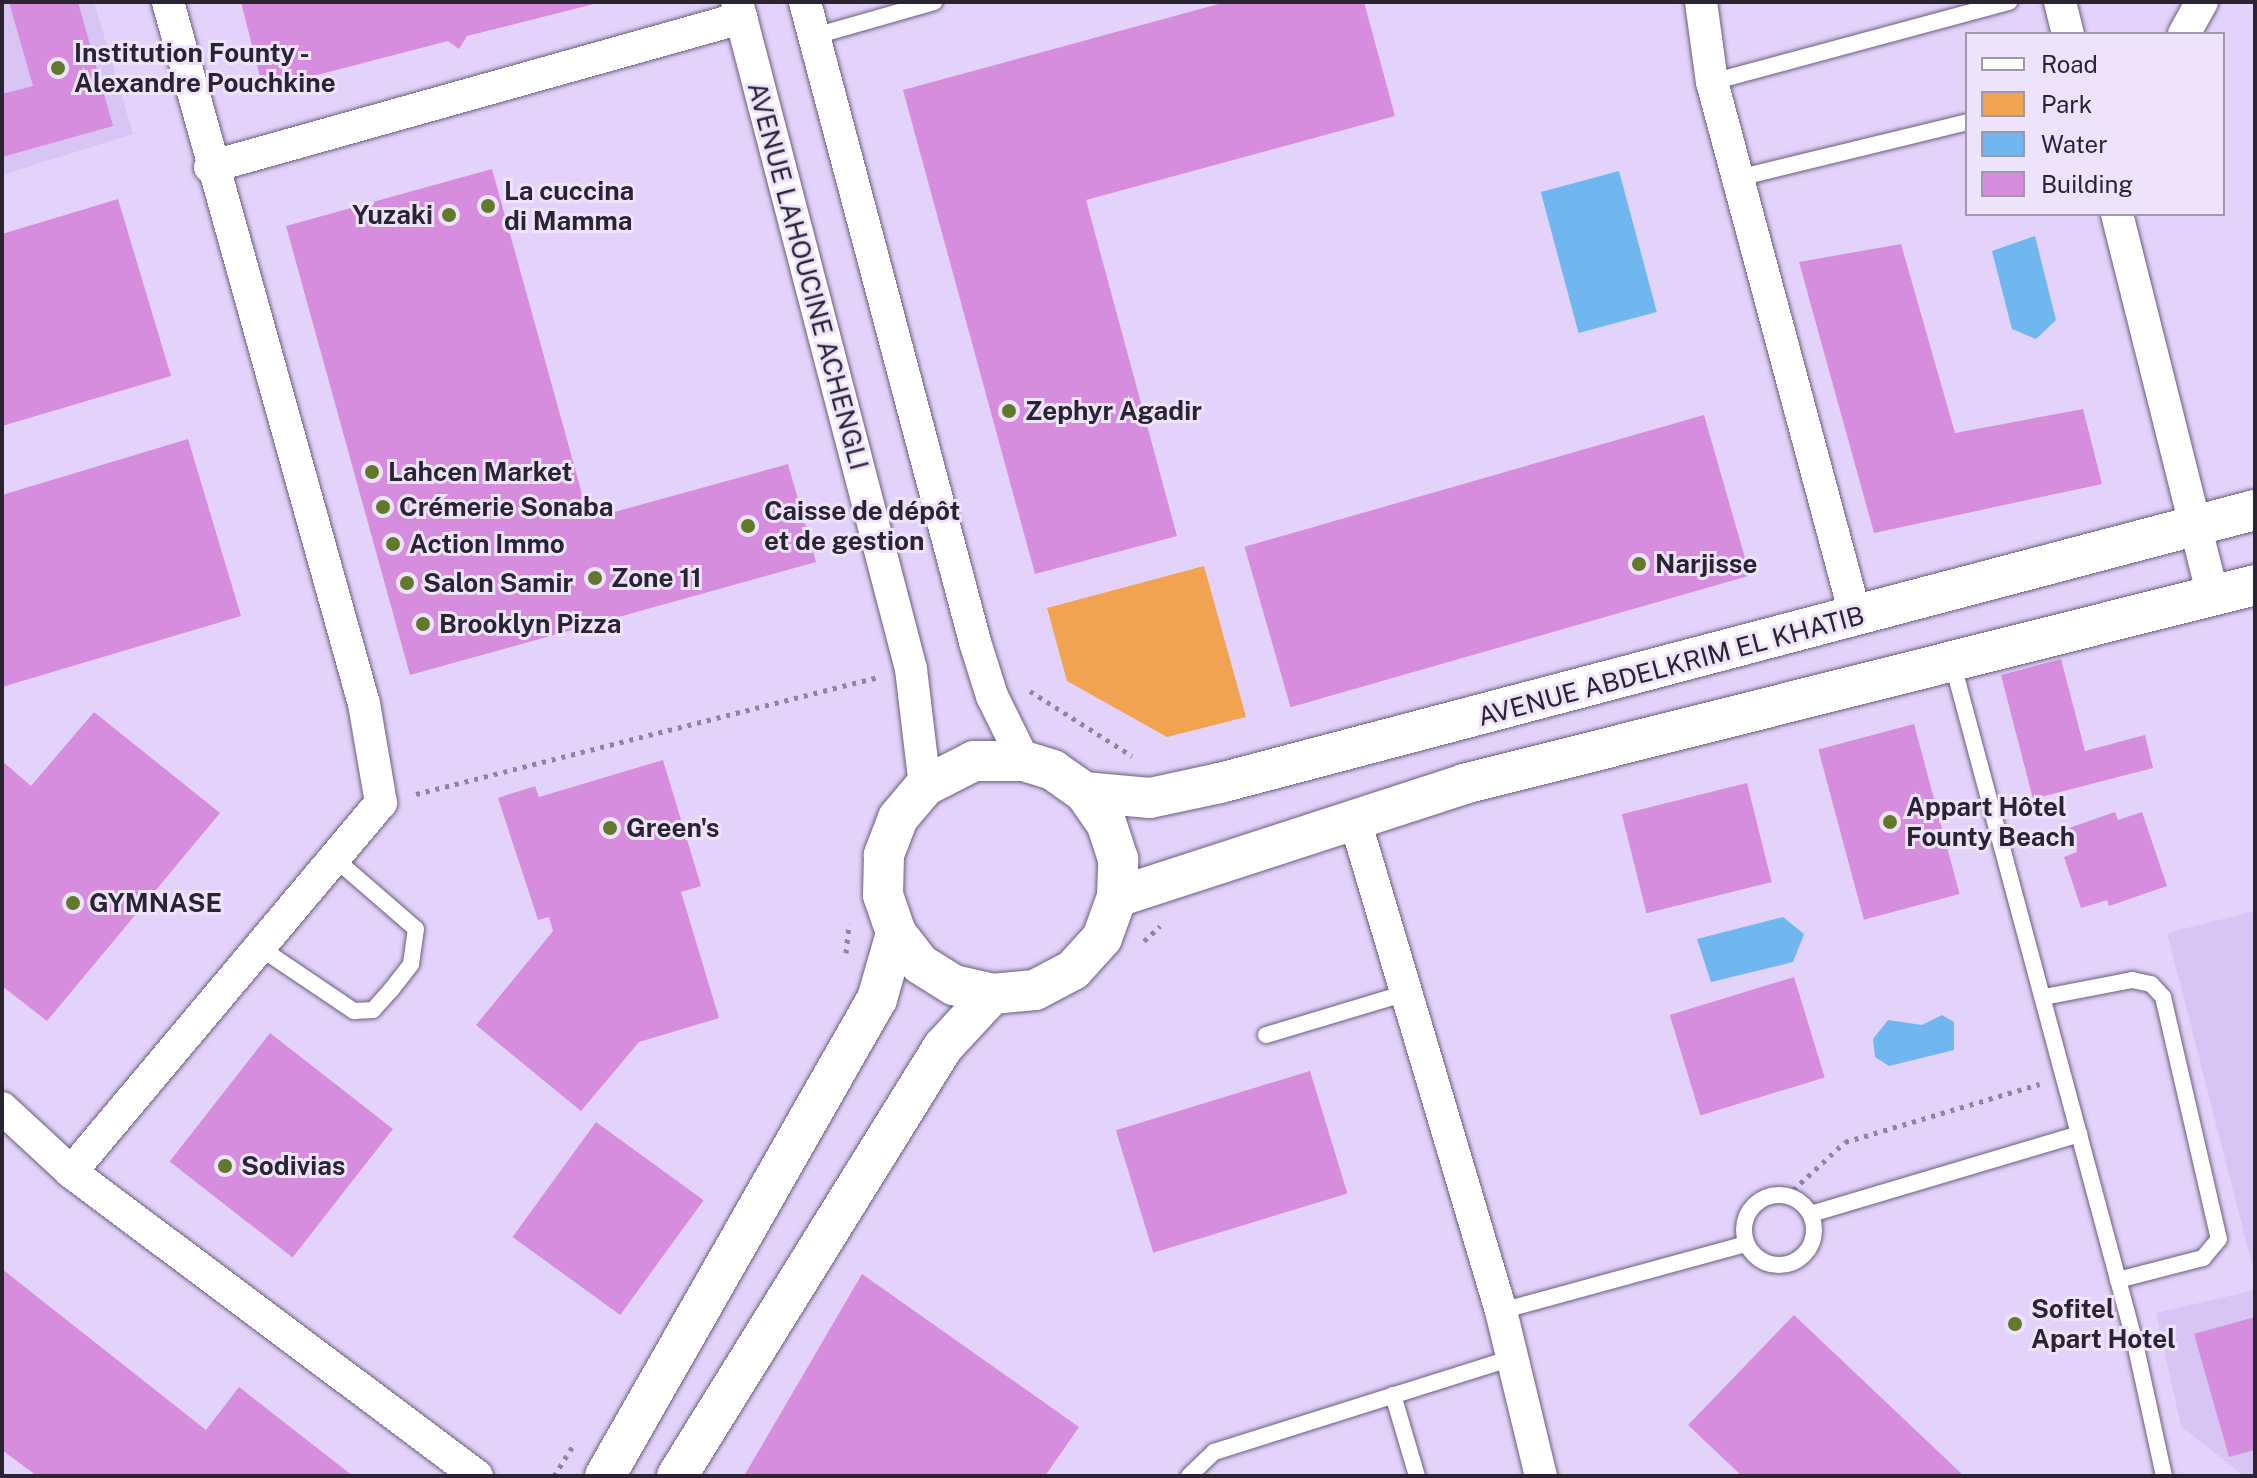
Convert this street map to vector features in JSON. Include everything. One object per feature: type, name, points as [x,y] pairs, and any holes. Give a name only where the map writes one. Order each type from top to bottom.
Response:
[{"type":"street","points":[[71,1172],[381,803],[364,704],[210,167],[168,2]]},
{"type":"street","points":[[805,2],[992,696],[1024,761]]},
{"type":"street","points":[[1701,2],[1712,82],[1856,618]]},
{"type":"street","points":[[2060,2],[2068,32]]},
{"type":"street","points":[[2185,32],[2202,2]]},
{"type":"street","points":[[210,167],[739,10]]},
{"type":"street","name":"AVENUE LAHOUCINE ACHENGLI","points":[[739,10],[911,669],[925,786]]},
{"type":"street","points":[[2118,216],[2213,595]]},
{"type":"street","name":"AVENUE ABDELKRIM EL KHATIB","points":[[1084,792],[1150,798],[1856,618],[2255,510]]},
{"type":"street","points":[[1117,897],[1354,817],[1673,727],[1953,665],[2255,585]]},
{"type":"street","points":[[974,761],[1024,761],[1053,770],[1084,792],[1106,823],[1118,859],[1117,897],[1102,938],[1073,970],[1035,990],[992,994],[954,985],[920,964],[896,933],[883,895],[884,855],[898,818],[925,786],[974,761]]},
{"type":"street","points":[[1354,817],[1501,1311],[1541,1476]]},
{"type":"street","points":[[605,1476],[877,999],[896,933]]},
{"type":"street","points":[[677,1476],[943,1047],[992,994]]},
{"type":"street","points":[[2,1108],[71,1172],[477,1476]]},
{"type":"lane","points":[[815,36],[934,2]]},
{"type":"lane","points":[[1712,82],[2009,2]]},
{"type":"lane","points":[[1738,178],[1965,122]]},
{"type":"lane","points":[[1953,665],[2118,1280],[2164,1476]]},
{"type":"lane","points":[[259,947],[354,1011],[373,1010],[391,990],[411,964],[416,929],[334,858]]},
{"type":"lane","points":[[2044,997],[2132,980],[2151,984],[2163,997],[2219,1239],[2203,1258],[2118,1280]]},
{"type":"lane","points":[[1266,1035],[1406,993]]},
{"type":"lane","points":[[1811,1214],[2079,1134]]},
{"type":"lane","points":[[1746,1244],[1752,1207],[1787,1196],[1811,1214]]},
{"type":"lane","points":[[1746,1244],[1763,1261],[1787,1264],[1812,1239],[1811,1214]]},
{"type":"lane","points":[[1501,1311],[1746,1244]]},
{"type":"lane","points":[[1189,1476],[1214,1452],[1513,1358]]},
{"type":"lane","points":[[1393,1395],[1417,1476]]},
{"type":"path","points":[[381,803],[911,669]]},
{"type":"path","points":[[992,696],[1017,685],[1130,754],[1150,798]]},
{"type":"path","points":[[1787,1196],[1845,1142],[2064,1077]]},
{"type":"shaded area","name":"Institution Founty - Alexandre Pouchkine","points":[[2,2],[94,2],[133,134],[2,175]]},
{"type":"shaded area","points":[[2255,911],[2255,1276],[2167,933]]},
{"type":"shaded area","points":[[2255,1290],[2255,1476],[2244,1476],[2181,1426],[2156,1313]]},
{"type":"green space","points":[[1204,566],[1246,717],[1167,737],[1067,681],[1047,608]]},
{"type":"water","points":[[1619,171],[1657,312],[1579,333],[1541,192]]},
{"type":"water","points":[[2035,236],[2056,320],[2036,339],[2012,329],[1992,251]]},
{"type":"water","points":[[1783,917],[1804,934],[1793,962],[1711,982],[1697,939]]},
{"type":"water","points":[[1942,1015],[1954,1022],[1954,1050],[1889,1066],[1875,1057],[1873,1039],[1888,1020],[1922,1025]]},
{"type":"building","name":"Institution Founty - Alexandre Pouchkine","points":[[9,2],[78,2],[113,126],[2,157],[2,94],[33,86]]},
{"type":"building","points":[[241,2],[598,3],[467,36],[459,49],[448,41],[263,89]]},
{"type":"building","points":[[1226,2],[1364,2],[1395,116],[1086,200],[1177,536],[1035,574],[903,90]]},
{"type":"building","points":[[492,169],[589,519],[788,464],[816,562],[410,675],[286,226]]},
{"type":"building","points":[[118,199],[171,376],[2,426],[2,234]]},
{"type":"building","points":[[1901,244],[1955,433],[2083,409],[2102,484],[1874,533],[1799,262]]},
{"type":"building","points":[[1704,415],[1750,576],[1291,707],[1245,547]]},
{"type":"building","points":[[188,439],[241,616],[2,687],[2,495]]},
{"type":"building","points":[[2061,659],[2085,751],[2145,735],[2153,768],[2033,799],[2001,675]]},
{"type":"building","name":"GYMNASE","points":[[94,712],[220,813],[47,1021],[2,986],[2,761],[31,786]]},
{"type":"building","name":"Appart Hôtel Founty Beach","points":[[1914,724],[1960,894],[1864,920],[1818,750]]},
{"type":"building","points":[[663,760],[701,886],[681,892],[719,1018],[639,1042],[581,1111],[476,1025],[553,931],[549,917],[538,920],[498,798],[535,786],[539,797]]},
{"type":"building","points":[[1747,783],[1772,882],[1647,913],[1622,814]]},
{"type":"building","points":[[2115,812],[2118,820],[2142,812],[2167,886],[2109,906],[2107,900],[2081,908],[2064,857],[2077,852],[2069,828]]},
{"type":"building","points":[[1794,977],[1825,1077],[1700,1115],[1670,1015]]},
{"type":"building","points":[[270,1033],[393,1129],[293,1257],[170,1161]]},
{"type":"building","points":[[1310,1071],[1347,1193],[1153,1253],[1116,1130]]},
{"type":"building","points":[[596,1122],[704,1200],[620,1315],[513,1237]]},
{"type":"building","points":[[2,1269],[206,1430],[239,1387],[353,1476],[37,1476],[2,1450]]},
{"type":"building","points":[[862,1274],[1079,1427],[1045,1476],[744,1476]]},
{"type":"building","points":[[1794,1315],[1964,1476],[1742,1476],[1688,1425]]},
{"type":"building","points":[[2255,1317],[2255,1450],[2229,1457],[2194,1334]]},
{"type":"place","name":"Institution Founty - Alexandre Pouchkine","points":[[58,68]]},
{"type":"place","name":"La cuccina di Mamma","points":[[488,206]]},
{"type":"place","name":"Yuzaki","points":[[449,215]]},
{"type":"place","name":"Zephyr Agadir","points":[[1009,411]]},
{"type":"place","name":"Lahcen Market","points":[[372,472]]},
{"type":"place","name":"Crémerie Sonaba","points":[[383,507]]},
{"type":"place","name":"Caisse de dépôt et de gestion","points":[[748,526]]},
{"type":"place","name":"Action Immo","points":[[393,544]]},
{"type":"place","name":"Narjisse","points":[[1639,564]]},
{"type":"place","name":"Zone 11","points":[[595,578]]},
{"type":"place","name":"Salon Samir","points":[[407,583]]},
{"type":"place","name":"Brooklyn Pizza","points":[[423,624]]},
{"type":"place","name":"Appart Hôtel Founty Beach","points":[[1890,822]]},
{"type":"place","name":"Green's","points":[[610,828]]},
{"type":"place","name":"GYMNASE","points":[[73,903]]},
{"type":"place","name":"Sodivias","points":[[225,1166]]},
{"type":"place","name":"Sofitel Apart Hotel","points":[[2015,1324]]}]
